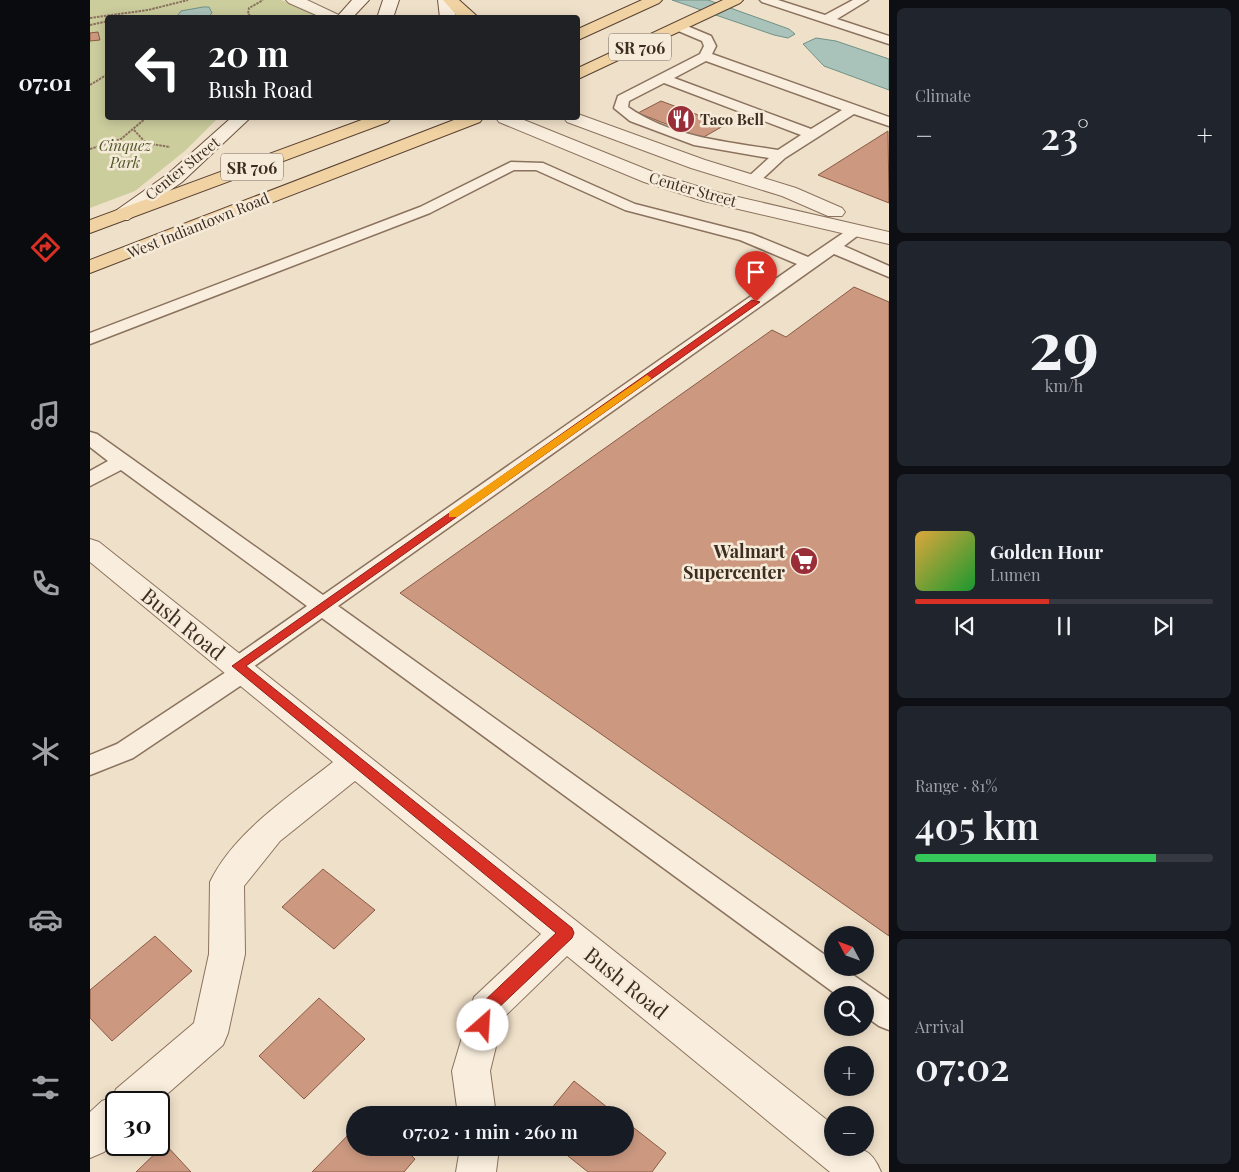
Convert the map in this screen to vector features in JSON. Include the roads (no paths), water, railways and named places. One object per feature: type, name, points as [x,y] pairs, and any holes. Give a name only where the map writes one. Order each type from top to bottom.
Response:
[{"type":"main road","points":[[451,0],[466,15]]},
{"type":"main road","name":"SR 706","points":[[580,34],[654,0]]},
{"type":"main road","name":"SR 706","points":[[580,73],[735,0]]},
{"type":"main road","points":[[580,19],[639,6]]},
{"type":"main road","name":"West Indiantown Road","points":[[90,227],[377,120]]},
{"type":"main road","name":"West Indiantown Road","points":[[90,268],[469,120]]},
{"type":"street","points":[[294,0],[331,15]]},
{"type":"street","points":[[346,15],[361,0]]},
{"type":"street","points":[[386,15],[391,0]]},
{"type":"street","points":[[446,0],[448,15]]},
{"type":"street","name":"Center Street","points":[[121,216],[175,178],[239,120]]},
{"type":"street","name":"Center Street","points":[[510,120],[651,178],[710,197],[889,236]]},
{"type":"street","name":"Center Street","points":[[578,120],[698,164],[789,192],[889,236]]},
{"type":"street","name":"Bush Road","points":[[90,548],[861,1172]]},
{"type":"street","points":[[143,1091],[210,1033],[227,954],[227,882],[268,831],[356,762]]},
{"type":"street","points":[[476,1106],[471,1071],[487,1009],[567,933]]},
{"type":"street","points":[[90,1138],[105,1125]]},
{"type":"street","points":[[476,1172],[479,1156]]},
{"type":"lane","points":[[766,0],[889,40]]},
{"type":"lane","points":[[826,20],[862,0]]},
{"type":"lane","points":[[680,27],[707,39],[710,46],[705,56],[623,99],[620,103],[624,112],[699,142],[780,155]]},
{"type":"lane","points":[[705,56],[889,122]]},
{"type":"lane","points":[[663,78],[812,135]]},
{"type":"lane","points":[[752,181],[780,155],[853,109]]},
{"type":"lane","points":[[90,338],[425,210],[511,166],[538,166],[630,207],[746,237],[810,264]]},
{"type":"lane","points":[[90,765],[125,751],[241,669],[324,605],[857,230]]},
{"type":"lane","points":[[832,248],[889,272]]},
{"type":"lane","points":[[90,438],[324,605],[847,986]]},
{"type":"lane","points":[[90,480],[122,461]]},
{"type":"lane","points":[[874,1006],[889,1017]]},
{"type":"water","points":[[672,0],[708,0],[789,29],[795,34],[788,38],[774,35]]},
{"type":"water","points":[[209,7],[212,13],[210,15],[178,15],[181,11]]},
{"type":"water","points":[[816,38],[836,41],[889,59],[889,90],[824,66],[803,44]]},
{"type":"place","name":"Taco Bell","points":[[681,119]]},
{"type":"place","name":"Walmart Supercenter","points":[[804,561]]},
{"type":"park label","name":"Cinquez Park","points":[[125,154]]}]
